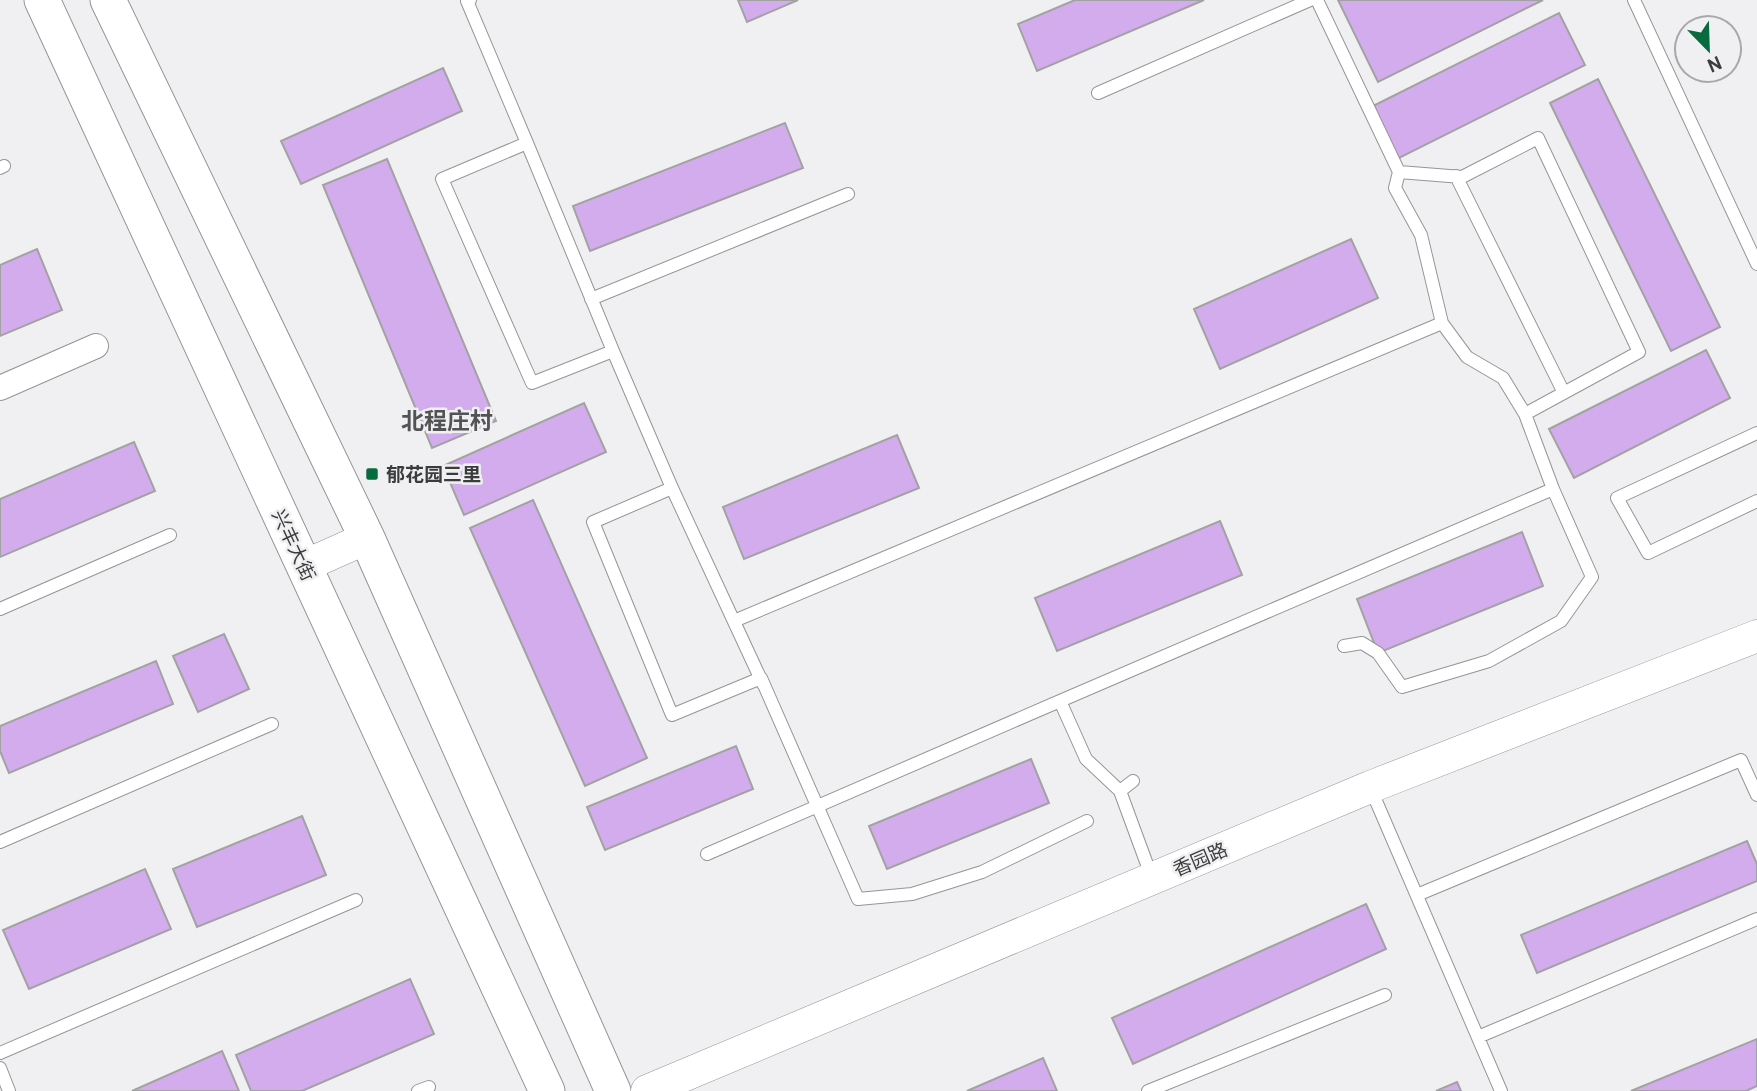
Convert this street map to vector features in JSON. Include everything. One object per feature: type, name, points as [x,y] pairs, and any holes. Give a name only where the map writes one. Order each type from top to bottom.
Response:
[{"type":"main road","name":"兴丰大街","points":[[41,0],[547,1091]]},
{"type":"main road","points":[[108,0],[367,538],[613,1091]]},
{"type":"street","points":[[0,388],[96,346]]},
{"type":"street","points":[[304,566],[367,538]]},
{"type":"street","name":"香园路","points":[[647,1091],[1370,788],[1757,636]]},
{"type":"lane","points":[[471,0],[467,1],[613,351],[858,899],[912,894],[982,872],[1087,821]]},
{"type":"lane","points":[[1098,93],[1310,0]]},
{"type":"lane","points":[[1317,0],[1399,172],[1395,188],[1421,235],[1442,323],[1467,357],[1503,378],[1525,414],[1553,489],[1592,577],[1561,621],[1489,661],[1402,687],[1378,653],[1362,643],[1344,646]]},
{"type":"lane","points":[[1634,0],[1757,264]]},
{"type":"lane","points":[[1399,172],[1462,177],[1538,138],[1639,352],[1525,414]]},
{"type":"lane","points":[[527,143],[442,180],[532,383],[613,351]]},
{"type":"lane","points":[[1457,176],[1564,393]]},
{"type":"lane","points":[[591,299],[848,194]]},
{"type":"lane","points":[[734,621],[1442,323]]},
{"type":"lane","points":[[1757,433],[1617,498],[1648,553],[1757,501]]},
{"type":"lane","points":[[672,488],[593,522],[672,715],[761,678],[763,684]]},
{"type":"lane","points":[[707,855],[1553,489]]},
{"type":"lane","points":[[0,608],[170,534]]},
{"type":"lane","points":[[1060,701],[1086,759],[1120,791],[1153,878]]},
{"type":"lane","points":[[0,842],[272,724]]},
{"type":"lane","points":[[1417,895],[1741,760],[1757,796]]},
{"type":"lane","points":[[1120,791],[1133,781]]},
{"type":"lane","points":[[1370,788],[1501,1091]]},
{"type":"lane","points":[[0,1053],[356,900]]},
{"type":"lane","points":[[1478,1037],[1757,919]]},
{"type":"lane","points":[[1148,1091],[1385,995]]},
{"type":"lane","points":[[1,1075],[9,1091]]},
{"type":"building","points":[[738,0],[798,0],[747,22]]},
{"type":"building","points":[[1075,0],[1204,0],[1037,71],[1018,24]]},
{"type":"building","points":[[1338,0],[1543,0],[1378,82]]},
{"type":"building","points":[[1559,13],[1585,65],[1397,159],[1371,107]]},
{"type":"building","points":[[443,68],[462,111],[301,184],[281,141]]},
{"type":"building","points":[[1598,79],[1720,327],[1671,351],[1550,103]]},
{"type":"building","points":[[785,123],[803,168],[590,251],[573,206]]},
{"type":"building","points":[[387,159],[496,421],[432,448],[323,185]]},
{"type":"building","points":[[1351,239],[1378,298],[1220,369],[1194,309]]},
{"type":"building","points":[[37,249],[62,310],[0,336],[0,265]]},
{"type":"building","points":[[1706,350],[1730,398],[1574,478],[1549,429]]},
{"type":"building","points":[[584,403],[606,452],[464,515],[443,466]]},
{"type":"building","points":[[897,435],[919,488],[744,559],[723,507]]},
{"type":"building","points":[[134,442],[155,491],[0,557],[0,499]]},
{"type":"building","points":[[533,500],[647,758],[585,786],[470,528]]},
{"type":"building","points":[[1220,521],[1242,575],[1057,651],[1035,598]]},
{"type":"building","points":[[1522,532],[1543,586],[1378,653],[1357,599]]},
{"type":"building","points":[[224,634],[249,689],[198,712],[173,656]]},
{"type":"building","points":[[156,661],[173,704],[9,773],[0,751],[0,726]]},
{"type":"building","points":[[736,746],[753,789],[605,850],[587,807]]},
{"type":"building","points":[[1031,759],[1049,803],[887,869],[869,826]]},
{"type":"building","points":[[302,816],[326,875],[197,927],[173,869]]},
{"type":"building","points":[[1747,841],[1757,864],[1757,881],[1537,973],[1521,935]]},
{"type":"building","points":[[145,869],[171,929],[29,989],[3,930]]},
{"type":"building","points":[[1366,904],[1386,949],[1133,1064],[1112,1018]]},
{"type":"building","points":[[410,979],[434,1034],[302,1091],[251,1091],[236,1055]]},
{"type":"building","points":[[1757,1039],[1757,1086],[1746,1091],[1631,1091]]},
{"type":"building","points":[[222,1051],[239,1091],[132,1091]]},
{"type":"building","points":[[1043,1058],[1057,1091],[967,1091]]},
{"type":"building","points":[[1457,1082],[1461,1091],[1436,1091]]},
{"type":"place","name":"郁花园三里","points":[[372,474]]},
{"type":"district","name":"北程庄村","points":[[447,421]]}]
